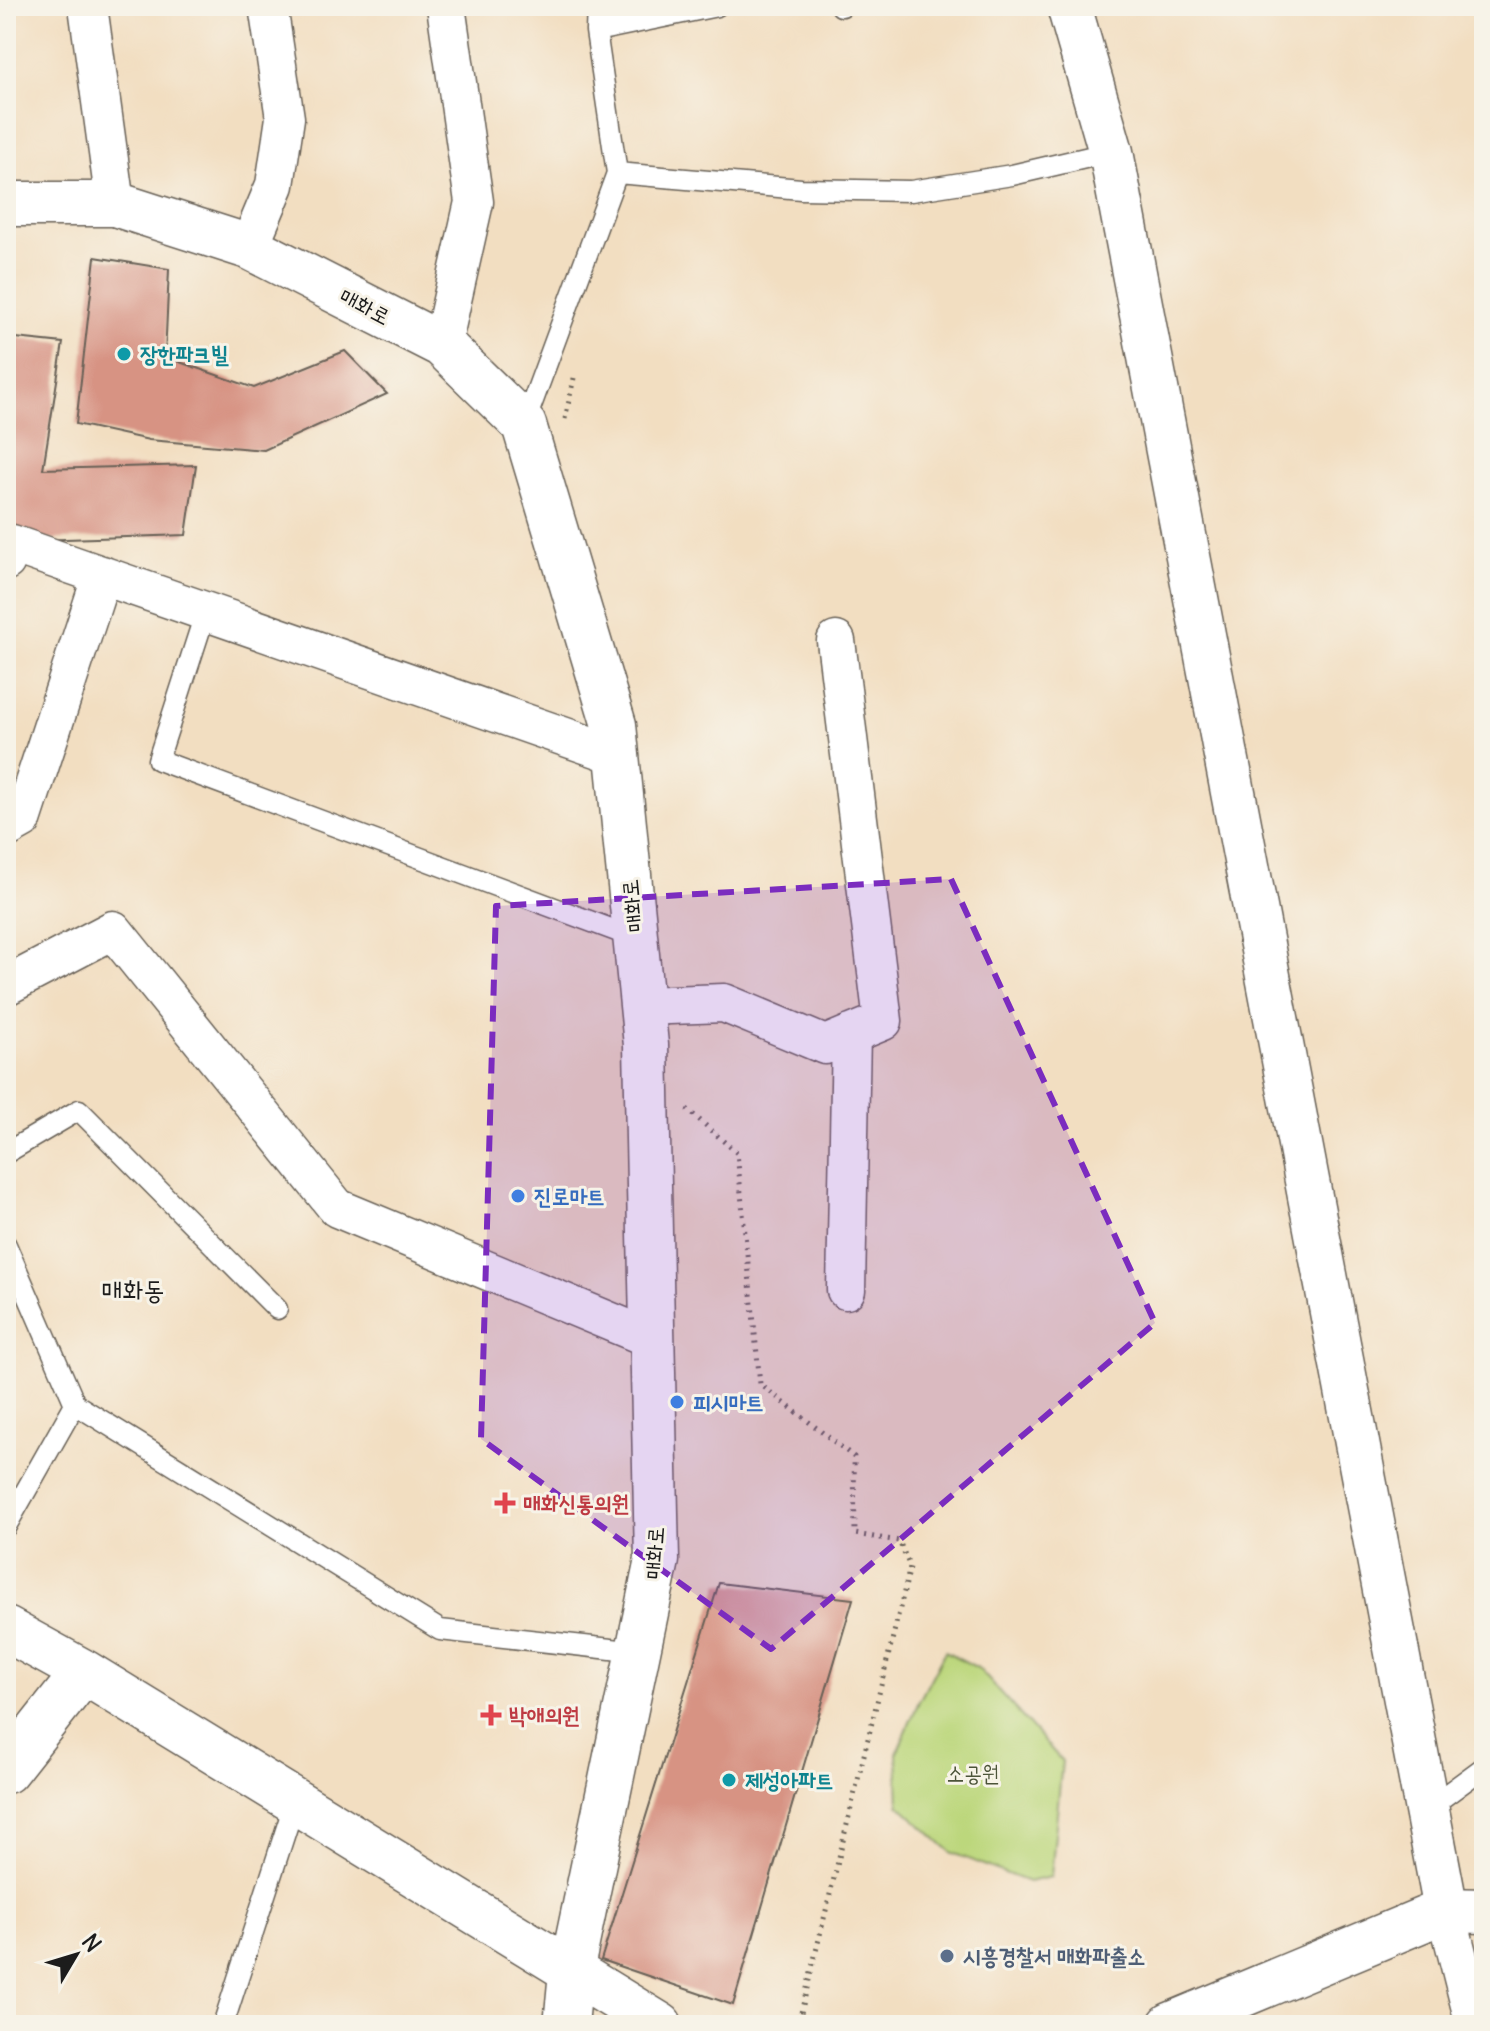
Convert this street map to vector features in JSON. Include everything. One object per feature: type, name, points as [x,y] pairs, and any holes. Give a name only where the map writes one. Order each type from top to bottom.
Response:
[{"type":"street","points":[[88,6],[115,204]]},
{"type":"street","points":[[249,247],[275,185],[285,118],[268,6]]},
{"type":"street","points":[[442,345],[474,202],[446,6]]},
{"type":"street","points":[[1069,6],[1111,152],[1427,1809],[1465,1910],[1475,2025]]},
{"type":"street","name":"매화로","points":[[6,204],[115,204],[249,247],[442,345],[544,425],[614,725],[646,1045],[657,1560],[571,1972],[566,2025]]},
{"type":"street","points":[[6,561],[12,544],[617,755]]},
{"type":"street","points":[[6,829],[22,820],[102,575]]},
{"type":"street","points":[[642,1006],[724,1003],[825,1045],[883,1021],[836,641]]},
{"type":"street","points":[[6,986],[113,930],[337,1208],[652,1339]]},
{"type":"street","points":[[846,1290],[851,1034]]},
{"type":"street","points":[[6,1629],[84,1672],[660,2025]]},
{"type":"street","points":[[6,1771],[84,1672]]},
{"type":"street","points":[[1170,2025],[1465,1910]]},
{"type":"lane","points":[[544,425],[617,173],[596,31],[597,6]]},
{"type":"lane","points":[[596,31],[717,6]]},
{"type":"lane","points":[[617,173],[801,189],[911,191],[1012,175],[1111,152]]},
{"type":"lane","points":[[206,611],[158,760],[635,938]]},
{"type":"lane","points":[[6,1153],[79,1110],[277,1309]]},
{"type":"lane","points":[[6,1245],[75,1404],[440,1630],[638,1652]]},
{"type":"lane","points":[[6,1526],[75,1404]]},
{"type":"lane","points":[[1427,1809],[1484,1767]]},
{"type":"lane","points":[[223,2025],[295,1802]]},
{"type":"path","points":[[544,425],[577,366]]},
{"type":"path","points":[[684,1107],[737,1153],[760,1384],[854,1457],[855,1534],[899,1541],[910,1567],[798,2025]]},
{"type":"highlighted area","points":[[951,879],[1155,1323],[771,1649],[481,1439],[496,906]]},
{"type":"green space","name":"소공원","points":[[945,1651],[978,1668],[1062,1761],[1051,1877],[1028,1882],[952,1853],[899,1805],[897,1753]]},
{"type":"building","name":"장한파크빌","points":[[95,257],[169,269],[165,357],[254,388],[345,351],[387,394],[264,450],[149,440],[76,424]]},
{"type":"building","points":[[6,337],[63,343],[43,469],[196,465],[186,535],[6,541]]},
{"type":"building","name":"제성아파트","points":[[719,1583],[853,1599],[733,2005],[601,1960]]},
{"type":"place","name":"장한파크빌","points":[[124,354]]},
{"type":"place","name":"진로마트","points":[[518,1196]]},
{"type":"place","name":"피시마트","points":[[677,1402]]},
{"type":"place","name":"매화신통의원","points":[[505,1503]]},
{"type":"place","name":"박애의원","points":[[491,1715]]},
{"type":"place","name":"제성아파트","points":[[729,1780]]},
{"type":"place","name":"시흥경찰서 매화파출소","points":[[947,1956]]},
{"type":"district","name":"매화동","points":[[133,1290]]}]
